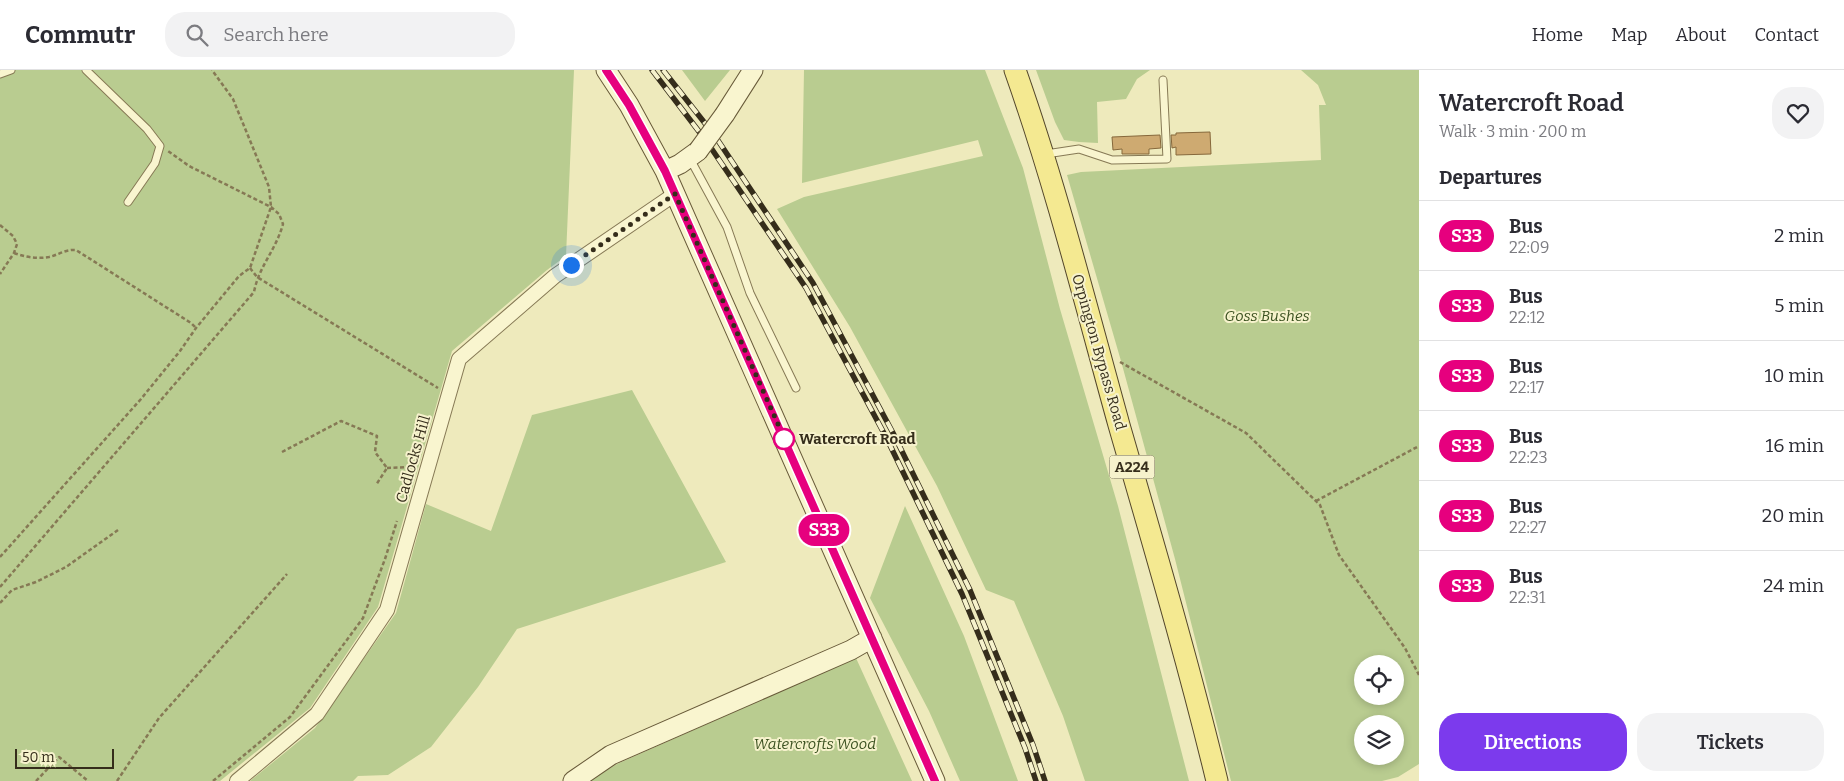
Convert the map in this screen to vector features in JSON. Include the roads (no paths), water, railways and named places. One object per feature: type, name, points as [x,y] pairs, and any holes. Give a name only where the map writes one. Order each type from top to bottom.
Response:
[{"type":"main road","name":"Orpington Bypass Road","points":[[1015,70],[1043,154],[1198,704],[1217,781]]},
{"type":"street","points":[[606,70],[633,112],[665,171],[935,781]]},
{"type":"street","points":[[665,171],[674,168],[694,154],[725,114],[753,70]]},
{"type":"street","name":"Cadlocks Hill","points":[[237,781],[317,714],[387,610],[441,393],[459,359],[555,276],[675,194]]},
{"type":"street","points":[[573,781],[611,755],[842,654],[872,638]]},
{"type":"lane","points":[[0,74],[11,70]]},
{"type":"lane","points":[[86,70],[147,129],[160,146],[155,163],[128,202]]},
{"type":"lane","points":[[1043,154],[1079,149],[1112,160],[1166,159],[1163,80]]},
{"type":"lane","points":[[694,154],[727,227],[750,293],[796,388]]},
{"type":"railway","points":[[652,70],[707,142],[806,288],[886,437],[962,594],[1025,748],[1036,781]]},
{"type":"railway","points":[[663,70],[715,136],[813,283],[893,433],[970,590],[1033,745],[1045,781]]},
{"type":"place","name":"Watercroft Road","points":[[784,439]]},
{"type":"park label","name":"Goss Bushes","points":[[1267,316]]},
{"type":"park label","name":"Watercrofts Wood","points":[[815,744]]}]
